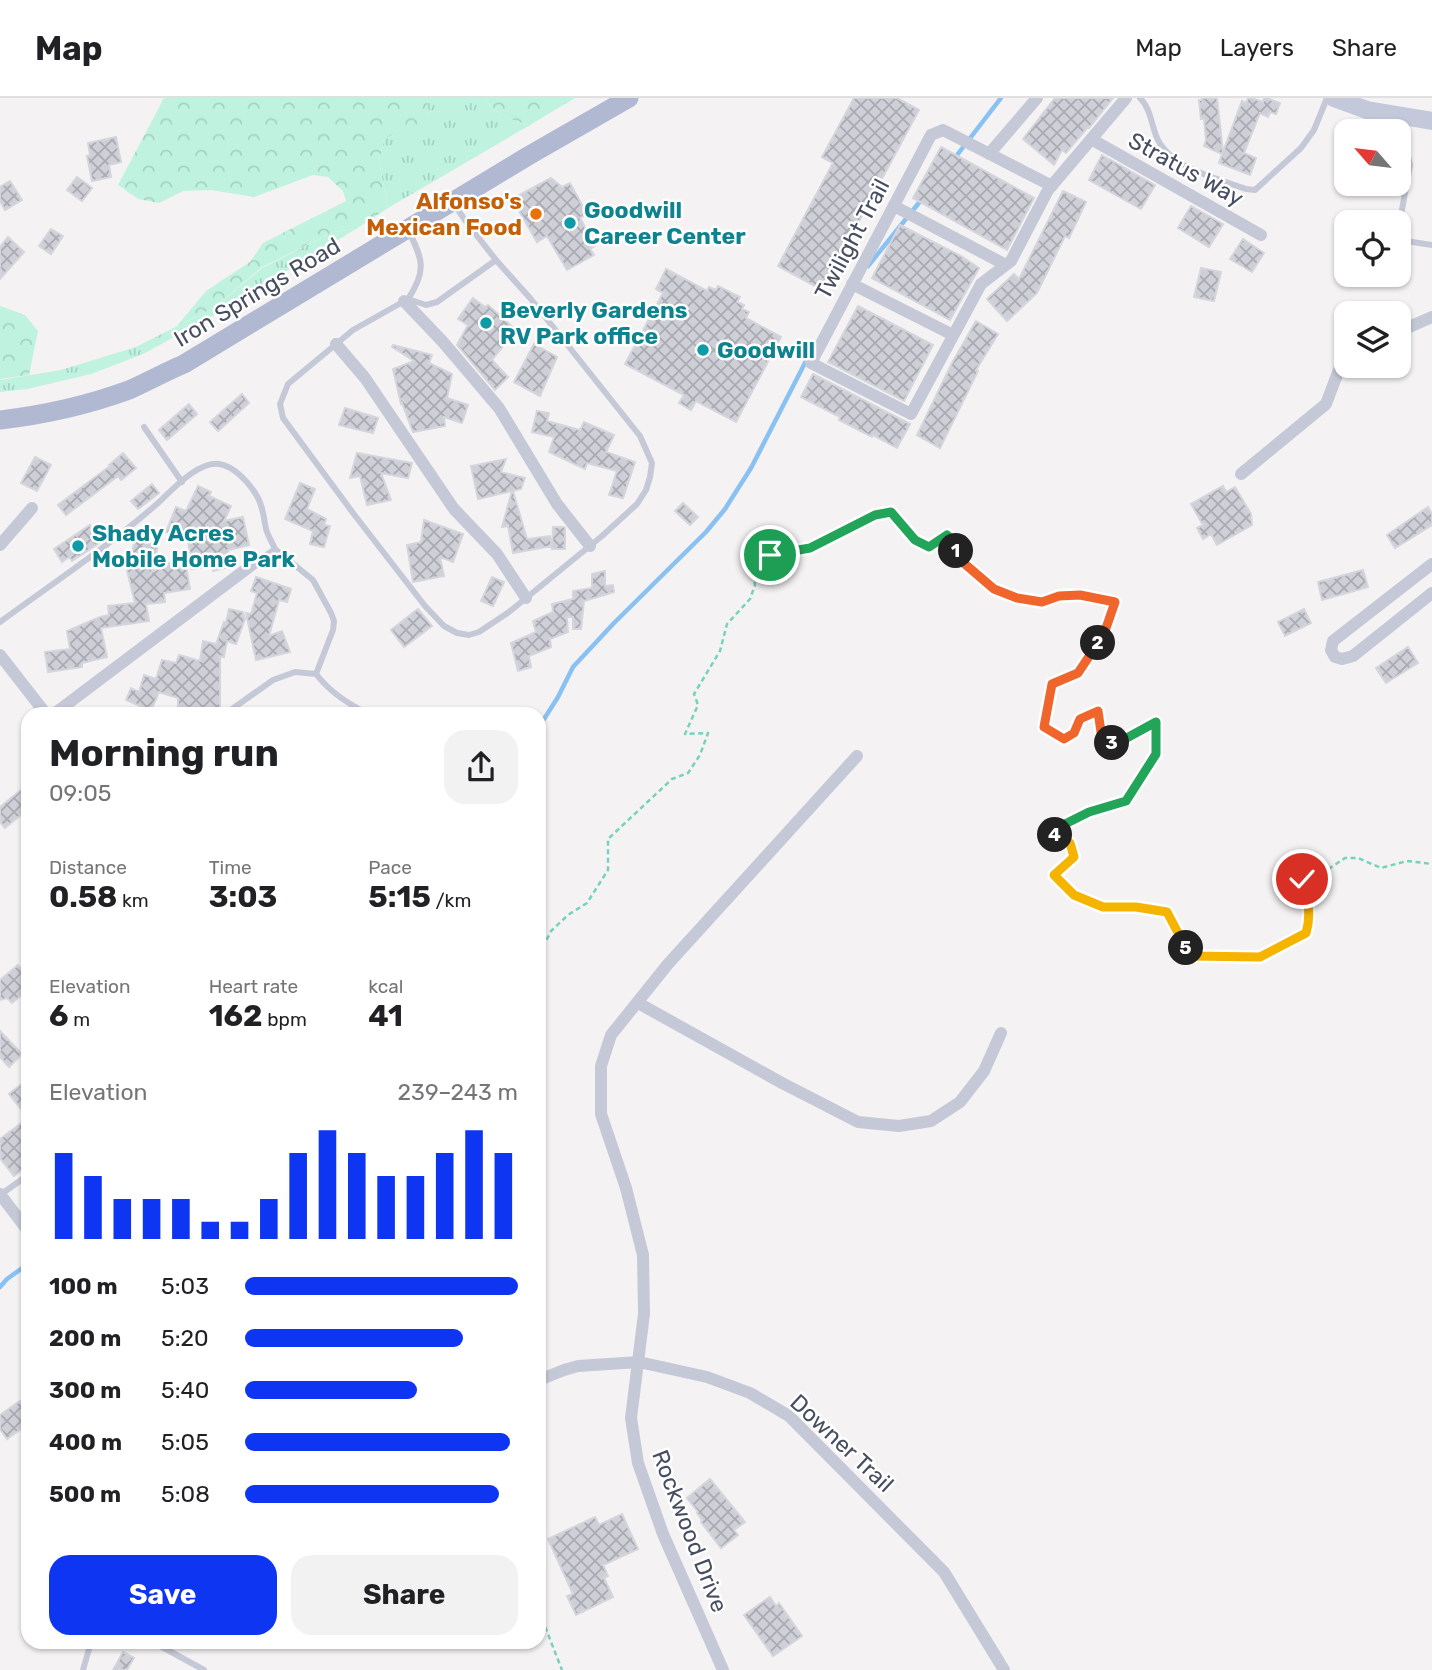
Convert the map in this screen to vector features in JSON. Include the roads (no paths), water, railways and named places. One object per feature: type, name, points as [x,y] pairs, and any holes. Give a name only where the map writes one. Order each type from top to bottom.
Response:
[{"type":"main road","name":"Iron Springs Road","points":[[0,420],[75,406],[128,390],[184,364],[629,98]]},
{"type":"street","points":[[1037,98],[989,153],[1052,186]]},
{"type":"street","points":[[852,284],[953,335],[981,284],[1011,261],[1052,186],[1126,98]]},
{"type":"street","points":[[1334,98],[1367,110],[1432,121]]},
{"type":"street","name":"Twilight Trail","points":[[953,335],[911,414],[811,363],[931,135],[943,130],[989,153]]},
{"type":"street","name":"Stratus Way","points":[[1091,139],[1261,235]]},
{"type":"street","points":[[894,206],[1006,265]]},
{"type":"street","points":[[406,300],[499,408],[557,504],[590,546]]},
{"type":"street","points":[[1411,326],[1432,317]]},
{"type":"street","points":[[336,344],[365,378],[454,509],[497,554],[526,598]]},
{"type":"street","points":[[1241,474],[1326,404],[1336,378]]},
{"type":"street","points":[[0,545],[32,508]]},
{"type":"street","points":[[63,707],[253,564]]},
{"type":"street","points":[[1432,564],[1333,641],[1331,650],[1335,657],[1342,659],[1353,656],[1432,593]]},
{"type":"street","points":[[0,655],[41,707]]},
{"type":"street","name":"Rockwood Drive","points":[[723,1670],[663,1534],[638,1463],[631,1418],[644,1314],[642,1255],[626,1188],[601,1114],[601,1066],[611,1035],[668,964],[857,756]]},
{"type":"street","points":[[638,1003],[858,1122],[899,1126],[931,1121],[960,1102],[984,1071],[1001,1033]]},
{"type":"street","points":[[0,1195],[21,1222]]},
{"type":"street","name":"Downer Trail","points":[[546,1377],[578,1366],[639,1362],[707,1377],[750,1394],[789,1416],[944,1572],[1004,1670]]},
{"type":"lane","points":[[1140,98],[1147,106],[1158,140],[1169,155],[1182,165],[1255,190],[1301,148],[1314,130],[1327,98]]},
{"type":"lane","points":[[1403,116],[1404,138],[1410,164],[1400,221],[1401,233],[1406,241],[1432,245]]},
{"type":"lane","points":[[408,229],[419,252],[421,272],[406,300],[353,330],[336,344],[288,384],[280,404],[283,418],[425,606],[444,626],[457,633],[469,635],[479,632],[509,612],[637,504],[646,490],[652,463],[640,436],[530,298],[496,260],[453,202]]},
{"type":"lane","points":[[406,300],[426,305],[437,302],[496,260]]},
{"type":"lane","points":[[144,427],[182,482]]},
{"type":"lane","points":[[0,622],[94,555],[182,482],[205,466],[218,464],[236,473],[250,486],[259,500],[267,532],[275,549],[313,580],[334,621],[316,674]]},
{"type":"lane","points":[[253,564],[275,549]]},
{"type":"lane","points":[[235,707],[273,680],[296,672],[316,674],[326,687],[356,707]]},
{"type":"lane","points":[[0,1195],[21,1180]]},
{"type":"lane","points":[[83,1670],[89,1649]]},
{"type":"lane","points":[[166,1649],[204,1670]]},
{"type":"waterway","points":[[954,159],[1001,98]]},
{"type":"waterway","points":[[868,266],[922,199]]},
{"type":"waterway","points":[[546,716],[573,667],[706,532],[725,509],[751,468],[806,361]]},
{"type":"waterway","points":[[0,1287],[21,1269]]},
{"type":"place","name":"Alfonso's Mexican Food","points":[[536,214]]},
{"type":"place","name":"Goodwill Career Center","points":[[570,223]]},
{"type":"place","name":"Beverly Gardens RV Park office","points":[[486,323]]},
{"type":"place","name":"Goodwill","points":[[703,350]]},
{"type":"place","name":"Shady Acres Mobile Home Park","points":[[78,546]]}]
